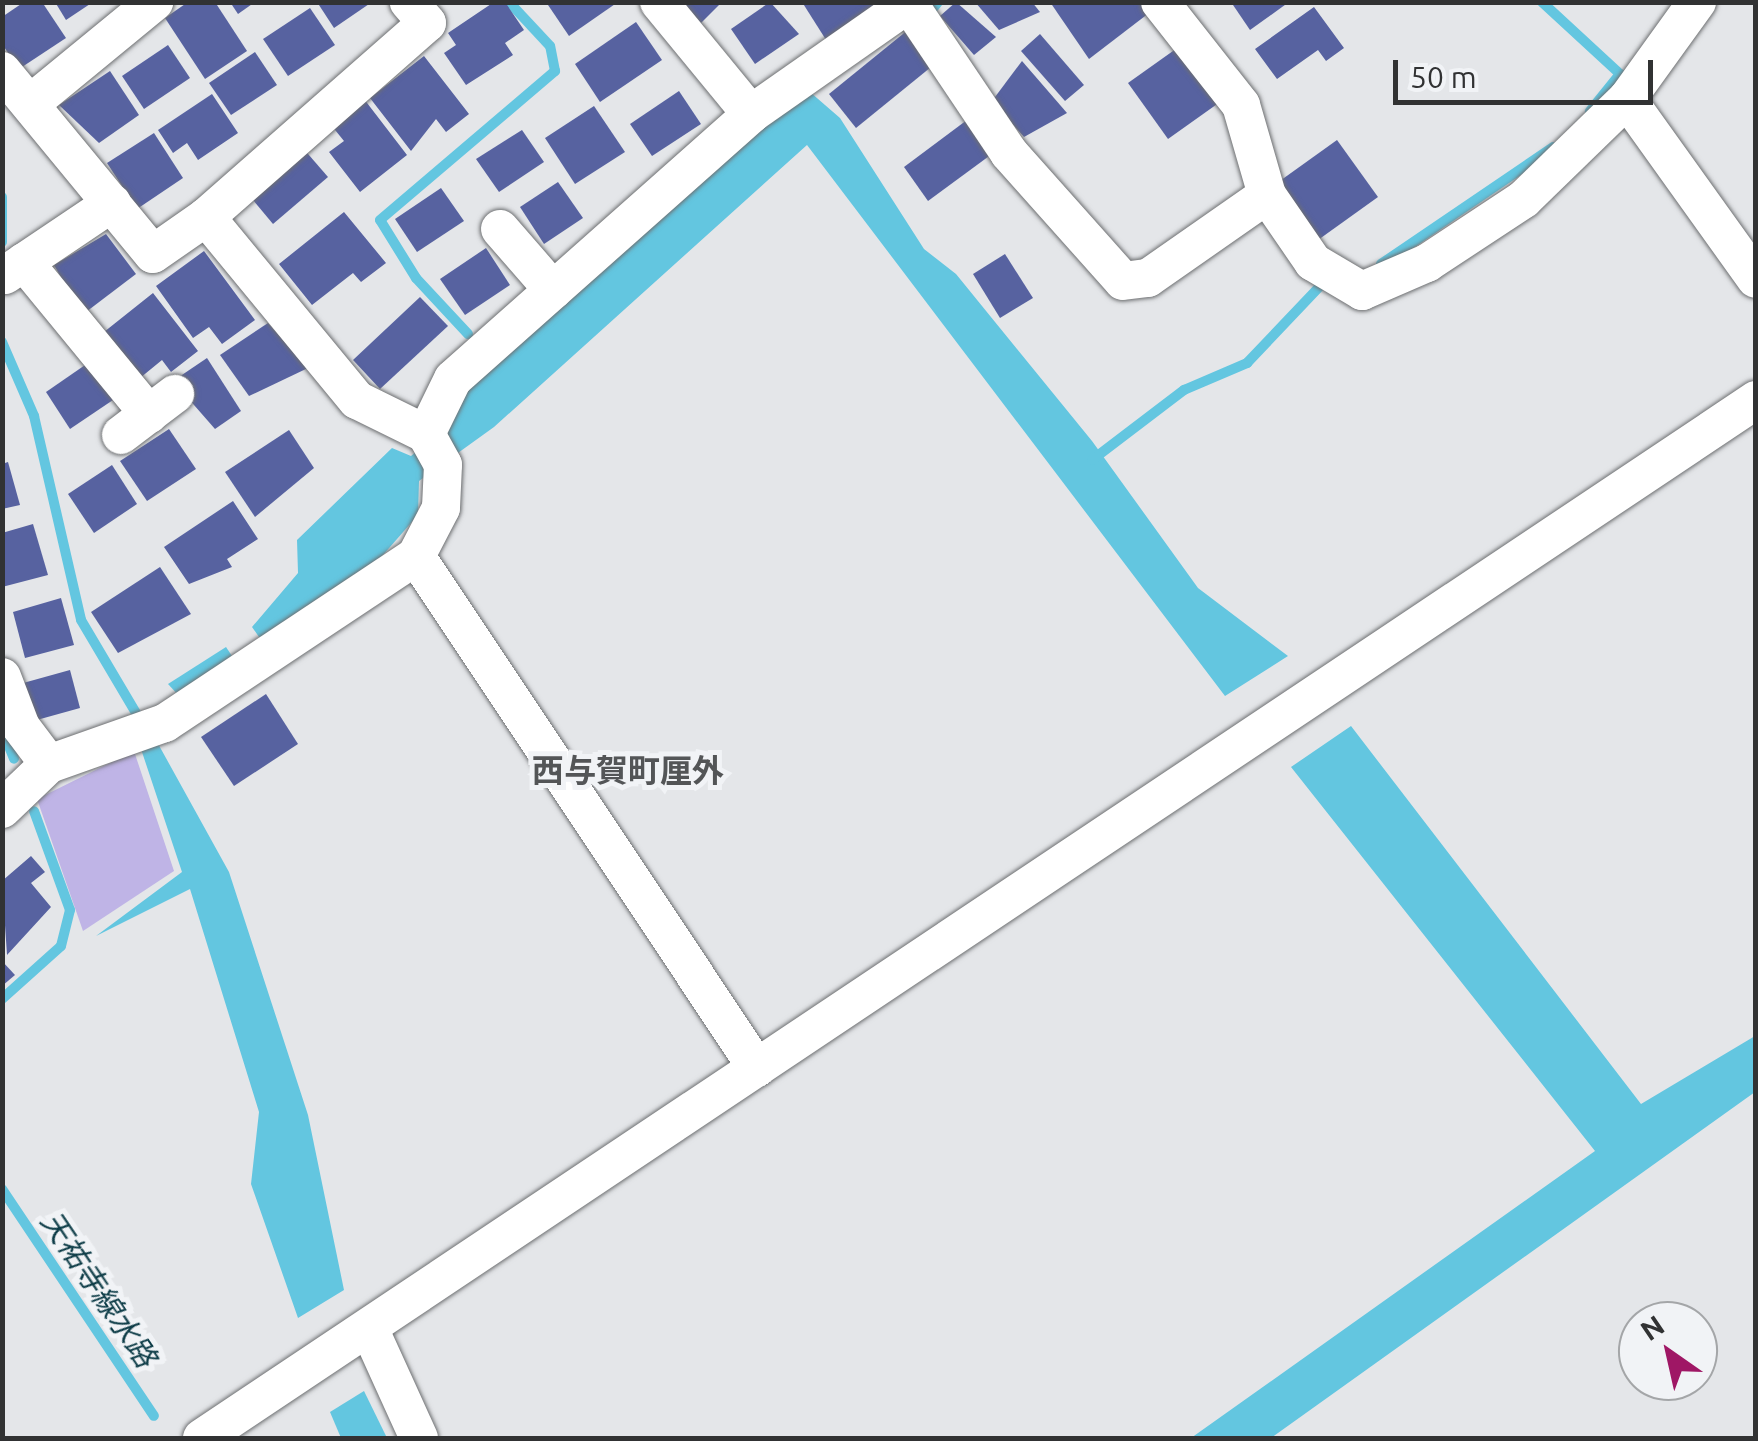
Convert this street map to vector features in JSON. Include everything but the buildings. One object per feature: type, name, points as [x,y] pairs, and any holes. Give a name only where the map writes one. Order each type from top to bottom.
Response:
[{"type":"street","points":[[30,104],[154,2]]},
{"type":"street","points":[[2,71],[153,254],[206,217],[427,23],[409,2]]},
{"type":"street","points":[[659,2],[751,114]]},
{"type":"street","points":[[1160,2],[1241,104],[1267,195],[1313,262],[1362,291],[1427,264],[1524,199],[1628,99],[1696,2]]},
{"type":"street","points":[[2,809],[49,764],[146,731],[416,556],[441,508],[435,449],[453,379],[751,114],[911,4],[1009,153],[1124,281],[1148,278],[1267,195]]},
{"type":"street","points":[[1628,99],[1756,279]]},
{"type":"street","points":[[112,203],[14,268],[148,414]]},
{"type":"street","points":[[206,217],[357,400],[435,449]]},
{"type":"street","points":[[500,229],[554,290]]},
{"type":"street","points":[[202,1438],[1756,400]]},
{"type":"street","points":[[416,556],[757,1068]]},
{"type":"street","points":[[2,677],[21,727],[49,764]]},
{"type":"street","points":[[369,1328],[419,1438]]},
{"type":"shaded area","points":[[134,751],[174,871],[83,931],[37,799]]},
{"type":"water","points":[[810,92],[840,118],[924,249],[956,274],[1092,441],[1198,588],[1288,656],[1225,696],[807,145],[494,427],[419,481],[418,515],[362,579],[266,647],[252,627],[298,573],[297,540],[392,448],[411,456],[451,423],[466,390],[734,144]]},
{"type":"water","points":[[226,647],[236,662],[180,697],[168,684]]},
{"type":"water","points":[[1351,726],[1641,1104],[1755,1036],[1755,1092],[1271,1438],[1191,1438],[1595,1151],[1291,767]]},
{"type":"water","points":[[156,740],[229,872],[308,1115],[344,1290],[298,1318],[251,1184],[259,1112],[190,889],[96,936],[182,872],[140,746]]},
{"type":"water","points":[[364,1391],[387,1438],[341,1438],[330,1412]]},
{"type":"waterway","points":[[468,334],[416,278],[380,220],[555,71],[550,46],[509,2]]},
{"type":"waterway","points":[[934,7],[938,2]]},
{"type":"waterway","points":[[1542,2],[1620,74],[1590,111]]},
{"type":"waterway","points":[[1381,264],[1553,147]]},
{"type":"waterway","points":[[2,197],[2,242]]},
{"type":"waterway","points":[[1092,460],[1184,390],[1247,363],[1319,287]]},
{"type":"waterway","points":[[2,342],[34,416],[81,620],[142,723]]},
{"type":"waterway","name":"天祐寺線水路","points":[[2,729],[14,759]]},
{"type":"waterway","name":"天祐寺線水路","points":[[2,999],[61,946],[70,910],[34,811]]},
{"type":"waterway","name":"天祐寺線水路","points":[[2,1189],[154,1416]]},
{"type":"district","name":"西与賀町厘外","points":[[628,770]]}]
